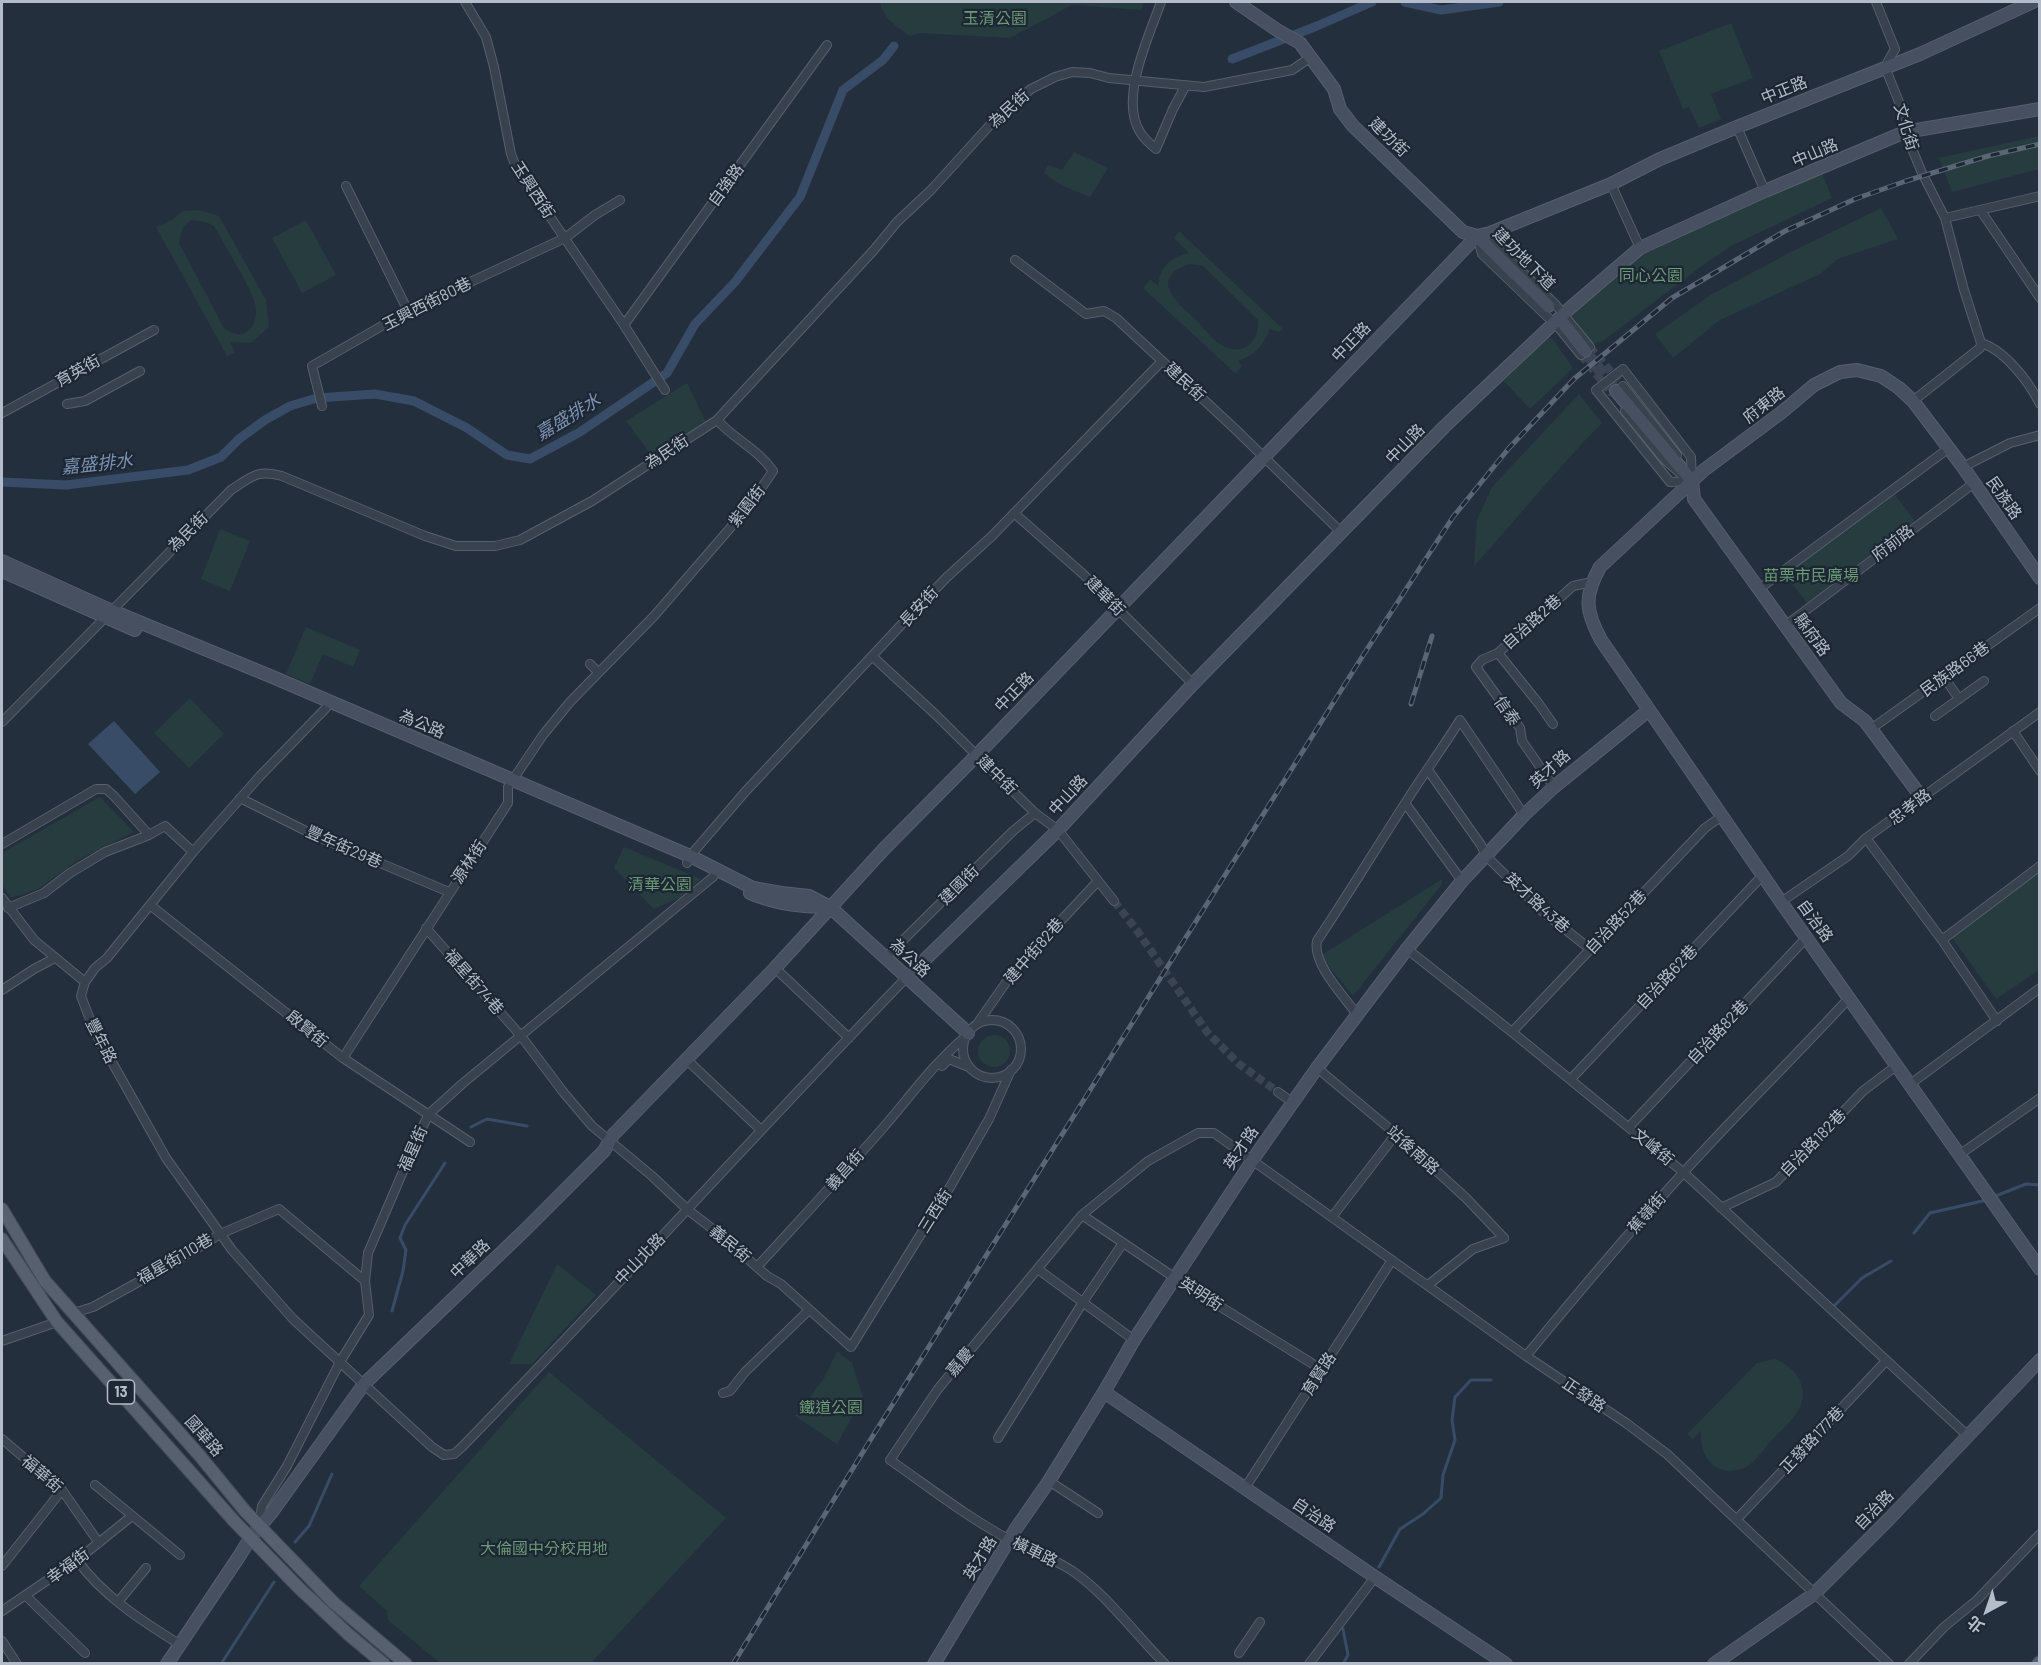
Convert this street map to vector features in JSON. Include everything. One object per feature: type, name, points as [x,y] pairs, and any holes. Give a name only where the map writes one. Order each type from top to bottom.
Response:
[{"type":"main road","name":"國華路","points":[[2,1209],[45,1281],[259,1527],[334,1604],[406,1664]]},
{"type":"main road","name":"國華路","points":[[2,1239],[57,1322],[163,1438],[234,1521],[298,1588],[384,1664]]},
{"type":"main road","points":[[57,1322],[73,1313]]},
{"type":"street","name":"玉興西街","points":[[465,2],[486,37],[511,154],[516,167],[624,325],[665,390]]},
{"type":"street","points":[[1161,2],[1135,80],[1131,106],[1139,132],[1156,149],[1186,85]]},
{"type":"street","name":"建功街","points":[[1236,2],[1300,43],[1334,89],[1340,109],[1353,126],[1463,232],[1476,236]]},
{"type":"street","points":[[1876,2],[1895,50],[1885,67]]},
{"type":"street","name":"中正路","points":[[830,907],[1476,236],[1490,234],[1611,184],[1660,159],[1920,54],[2033,2]]},
{"type":"street","name":"自強路","points":[[624,325],[828,45]]},
{"type":"street","name":"為民街","points":[[2,722],[231,490],[255,475],[268,472],[282,476],[425,536],[456,546],[495,546],[520,540],[592,501],[717,420],[897,222],[931,190],[999,115],[1031,89],[1055,77],[1072,72],[1090,73],[1108,78],[1204,87],[1292,70],[1311,57]]},
{"type":"street","name":"文化街","points":[[1885,67],[1907,122],[1905,132],[1945,218],[1964,290],[1982,343]]},
{"type":"street","name":"中山路","points":[[906,978],[1058,830],[1193,684],[1444,427],[1640,249],[1765,191],[1905,132],[2040,109]]},
{"type":"street","points":[[1737,127],[1765,191]]},
{"type":"street","points":[[1611,184],[1640,249]]},
{"type":"street","points":[[346,186],[408,311]]},
{"type":"street","points":[[1945,218],[2039,197]]},
{"type":"street","name":"玉興西街80巷","points":[[322,406],[312,366],[408,311],[565,238],[595,215],[620,200]]},
{"type":"street","points":[[1981,211],[2040,298]]},
{"type":"street","points":[[1476,236],[1482,254],[1561,320]]},
{"type":"street","points":[[1476,236],[1491,241],[1561,320],[1585,351]]},
{"type":"street","name":"建功地下道","points":[[1476,236],[1548,306]]},
{"type":"street","name":"建民街","points":[[1015,260],[1086,314],[1104,311],[1116,318],[1341,532]]},
{"type":"street","name":"育英街","points":[[2,413],[154,330]]},
{"type":"street","points":[[1912,401],[1980,348],[1982,343],[1994,346],[2030,385],[2040,404]]},
{"type":"street","name":"長安街","points":[[688,860],[745,792],[947,577],[991,537],[1162,361]]},
{"type":"street","points":[[1623,369],[1691,457],[1692,481],[1670,482],[1596,390],[1623,369]]},
{"type":"street","name":"府東路","points":[[1592,582],[1600,567],[1692,481],[1814,385],[1840,372],[1857,370],[1881,376],[1899,388],[1912,401],[1963,467]]},
{"type":"street","points":[[67,404],[86,401],[140,371]]},
{"type":"street","points":[[1617,390],[1692,481]]},
{"type":"street","name":"紫園街","points":[[669,599],[750,505],[773,471],[765,459],[726,430],[717,420]]},
{"type":"street","points":[[1963,467],[2010,443],[2040,435]]},
{"type":"street","points":[[1759,588],[1949,448]]},
{"type":"street","name":"民族路","points":[[1963,467],[2040,578]]},
{"type":"street","name":"縣府路","points":[[1692,481],[1694,499],[1785,626],[1841,703],[1865,721],[1922,798]]},
{"type":"street","name":"府前路","points":[[1785,626],[1974,483]]},
{"type":"street","name":"建華街","points":[[1014,513],[1083,574],[1193,684]]},
{"type":"street","name":"為公路","points":[[2,561],[23,576]]},
{"type":"street","name":"為公路","points":[[2,571],[23,576],[107,614],[275,682],[510,783],[688,860],[771,902],[801,907],[830,907],[906,978],[970,1031]]},
{"type":"street","name":"自治路2巷","points":[[1476,667],[1482,660],[1498,653],[1573,586],[1592,582]]},
{"type":"street","name":"自治路","points":[[1592,582],[1587,600],[1590,619],[1601,640],[1762,876],[2040,1269]]},
{"type":"street","name":"源林街","points":[[343,1058],[508,803],[510,783],[543,735],[570,702],[669,599]]},
{"type":"street","name":"民族路66巷","points":[[1871,729],[2040,608]]},
{"type":"street","points":[[1498,653],[1553,724]]},
{"type":"street","name":"建中街","points":[[872,656],[1035,813],[1058,830],[1114,901]]},
{"type":"street","points":[[590,664],[598,672]]},
{"type":"street","name":"信泰","points":[[1476,667],[1520,728],[1522,741],[1554,787]]},
{"type":"street","points":[[1944,677],[1959,699]]},
{"type":"street","points":[[1935,716],[1984,681]]},
{"type":"street","points":[[2,898],[34,940],[85,982],[240,798],[327,705]]},
{"type":"street","name":"英才路","points":[[934,1664],[1134,1340],[1252,1161],[1317,1068],[1462,881],[1524,815],[1554,787],[1649,710]]},
{"type":"street","name":"忠孝路","points":[[1781,902],[1848,856],[1866,838],[2040,712]]},
{"type":"street","points":[[1358,1016],[1319,961],[1315,947],[1317,941],[1460,720],[1524,815]]},
{"type":"street","points":[[2013,731],[2040,771]]},
{"type":"street","points":[[1428,770],[1481,845],[1486,856]]},
{"type":"street","points":[[2,844],[96,789],[106,789],[149,835]]},
{"type":"street","name":"豐年街29巷","points":[[240,798],[318,837],[449,892]]},
{"type":"street","points":[[1405,803],[1462,881]]},
{"type":"street","name":"建國街","points":[[885,958],[1013,831],[1035,813]]},
{"type":"street","name":"自治路52巷","points":[[1512,1032],[1705,828],[1722,816]]},
{"type":"street","points":[[8,908],[44,893],[70,873],[105,852],[149,835],[165,826],[193,852]]},
{"type":"street","points":[[1866,838],[1942,940],[1997,1021]]},
{"type":"street","name":"英才路43巷","points":[[1486,856],[1542,911],[1590,949]]},
{"type":"street","points":[[1942,940],[2040,866]]},
{"type":"street","name":"福星街","points":[[259,1527],[262,1506],[287,1466],[340,1362],[369,1314],[365,1281],[368,1253],[429,1114],[715,873]]},
{"type":"street","name":"自治路62巷","points":[[1571,1079],[1762,876]]},
{"type":"street","name":"建中街82巷","points":[[931,1071],[970,1031],[1014,971],[1097,882]]},
{"type":"street","name":"啟賢街","points":[[150,905],[343,1058],[470,1142]]},
{"type":"street","name":"中華路","points":[[167,1664],[251,1537],[272,1512],[364,1384],[525,1230],[604,1150],[609,1141],[775,968],[830,907]]},
{"type":"street","name":"福星街74巷","points":[[426,928],[521,1036],[592,1126],[609,1141]]},
{"type":"street","name":"自治路82巷","points":[[1629,1127],[1807,937]]},
{"type":"street","name":"文峰街","points":[[1407,949],[1571,1079],[1683,1172],[1968,1436]]},
{"type":"street","points":[[2,990],[55,958]]},
{"type":"street","points":[[775,968],[849,1038]]},
{"type":"street","name":"中山北路","points":[[364,1384],[432,1447],[444,1455],[454,1454],[539,1368],[906,978]]},
{"type":"street","name":"豐年路","points":[[85,982],[81,996],[84,1008],[110,1061],[166,1158],[185,1186],[220,1234],[267,1291],[364,1384]]},
{"type":"street","points":[[1910,1085],[2040,988]]},
{"type":"street","name":"蕉嶺街","points":[[1526,1356],[1683,1172],[1849,998]]},
{"type":"street","points":[[931,1071],[941,1067],[949,1059],[986,1077],[1004,1075],[1017,1062],[1020,1053],[1017,1035],[1003,1023],[994,1020],[970,1031],[963,1053],[970,1068]]},
{"type":"street","points":[[686,1059],[761,1130]]},
{"type":"street","name":"自治路182巷","points":[[1721,1208],[1776,1182],[1863,1091],[1896,1066]]},
{"type":"street","name":"站後南路","points":[[1317,1068],[1396,1134],[1466,1198],[1504,1238],[1473,1249],[1428,1285]]},
{"type":"street","name":"三西街","points":[[851,1347],[950,1187],[989,1119],[1011,1070]]},
{"type":"street","name":"義昌街","points":[[757,1267],[883,1128],[931,1071]]},
{"type":"street","points":[[1278,1092],[1293,1102]]},
{"type":"street","points":[[1959,1155],[2040,1098]]},
{"type":"street","name":"正發路","points":[[1082,1215],[1148,1161],[1198,1133],[1214,1133],[1667,1454],[1889,1664]]},
{"type":"street","points":[[1332,1217],[1396,1134]]},
{"type":"street","name":"義民街","points":[[609,1141],[652,1176],[688,1210],[781,1284],[808,1311],[851,1347]]},
{"type":"street","name":"福星街110巷","points":[[73,1313],[93,1306],[173,1263],[220,1234],[279,1209],[365,1281]]},
{"type":"street","name":"英明街","points":[[1082,1215],[1176,1278],[1322,1370]]},
{"type":"street","name":"嘉慶","points":[[890,1460],[938,1389],[1039,1270],[1082,1215]]},
{"type":"street","points":[[998,1438],[1083,1302],[1123,1243]]},
{"type":"street","name":"育賢路","points":[[1245,1488],[1392,1260]]},
{"type":"street","points":[[1039,1270],[1134,1340]]},
{"type":"street","points":[[723,1393],[730,1391],[745,1372],[808,1311]]},
{"type":"street","points":[[2,1341],[57,1322]]},
{"type":"street","name":"正發路177巷","points":[[1737,1519],[1886,1361]]},
{"type":"street","name":"自治路","points":[[1714,1664],[1814,1594],[2038,1367]]},
{"type":"street","name":"自治路","points":[[1104,1392],[1374,1577],[1506,1664]]},
{"type":"street","name":"福華街","points":[[2,1439],[62,1490],[99,1543]]},
{"type":"street","name":"橫車路","points":[[890,1460],[973,1518],[1010,1540],[1074,1572],[1095,1590],[1165,1664]]},
{"type":"street","points":[[1049,1481],[1098,1513]]},
{"type":"street","points":[[95,1485],[180,1555]]},
{"type":"street","points":[[2,1566],[62,1490]]},
{"type":"street","name":"幸福街","points":[[2,1611],[77,1560],[132,1515]]},
{"type":"street","points":[[1909,1664],[1944,1627],[1977,1600],[2040,1534]]},
{"type":"street","points":[[77,1560],[90,1578],[118,1602],[140,1620],[179,1644]]},
{"type":"street","points":[[118,1602],[146,1568]]},
{"type":"street","points":[[1309,1664],[1374,1577]]},
{"type":"street","points":[[26,1596],[85,1653]]},
{"type":"street","points":[[1239,1653],[1260,1622]]},
{"type":"street","points":[[2,1641],[17,1664]]},
{"type":"green space","name":"玉清公園","points":[[880,2],[1144,2],[1141,10],[1072,5],[1010,38],[921,33],[910,36],[887,17]]},
{"type":"green space","points":[[1731,23],[1753,78],[1711,94],[1721,119],[1699,128],[1689,107],[1683,109],[1659,51]]},
{"type":"green space","points":[[2039,136],[2039,169],[1952,192],[1939,158]]},
{"type":"green space","points":[[1074,152],[1108,168],[1090,197],[1061,185],[1044,173],[1048,165],[1062,170]]},
{"type":"green space","name":"同心公園","points":[[1822,173],[1832,198],[1731,246],[1603,341],[1593,344],[1571,314],[1645,252]]},
{"type":"green space","points":[[1881,208],[1898,239],[1838,259],[1820,274],[1720,320],[1673,358],[1655,334],[1712,294]]},
{"type":"green space","points":[[199,210],[219,216],[266,300],[269,327],[251,343],[230,342],[235,352],[227,356],[156,227],[172,220],[183,211]],"holes":[[[191,220],[206,222],[214,226],[245,280],[254,302],[255,320],[249,330],[243,334],[233,333],[224,328],[179,243],[182,229]]]},
{"type":"green space","points":[[306,220],[336,275],[302,293],[272,238]]},
{"type":"green space","points":[[1179,231],[1283,329],[1279,332],[1270,329],[1258,349],[1238,361],[1242,366],[1236,374],[1143,288],[1150,279],[1158,286],[1161,273],[1167,264],[1176,257],[1189,253],[1174,238]],"holes":[[[1190,264],[1203,266],[1258,320],[1256,334],[1249,345],[1237,350],[1223,346],[1174,298],[1168,283],[1170,276]]]},
{"type":"green space","points":[[1552,338],[1573,368],[1530,409],[1504,381],[1545,339]]},
{"type":"green space","points":[[687,383],[706,422],[652,456],[626,421]]},
{"type":"green space","points":[[1579,394],[1602,423],[1474,566],[1477,520],[1492,487]]},
{"type":"green space","name":"苗栗市民廣場","points":[[1895,495],[1915,521],[1807,603],[1784,573]]},
{"type":"green space","points":[[220,529],[250,541],[230,591],[201,579]]},
{"type":"green space","points":[[306,627],[360,650],[353,667],[323,654],[310,684],[286,674]]},
{"type":"green space","points":[[190,698],[224,734],[189,768],[154,733]]},
{"type":"green space","points":[[100,797],[134,832],[78,860],[38,889],[11,898],[2,885],[2,853]]},
{"type":"green space","name":"清華公園","points":[[624,847],[701,879],[679,898],[654,909],[614,868]]},
{"type":"green space","points":[[2039,872],[2039,970],[1996,999],[1951,936]]},
{"type":"green space","points":[[1442,879],[1442,884],[1353,996],[1323,959],[1323,954]]},
{"type":"green space","points":[[994,1035],[1005,1040],[1010,1051],[1005,1062],[994,1067],[983,1062],[978,1051],[983,1040]]},
{"type":"green space","points":[[557,1264],[596,1295],[532,1364],[509,1364]]},
{"type":"green space","name":"鐵道公園","points":[[837,1351],[852,1363],[863,1397],[837,1444],[795,1416],[823,1380]]},
{"type":"green space","points":[[1775,1359],[1790,1368],[1800,1381],[1803,1397],[1801,1405],[1793,1418],[1751,1464],[1734,1471],[1718,1468],[1706,1457],[1701,1441],[1701,1431],[1693,1439],[1687,1434],[1757,1363]]},
{"type":"green space","name":"大倫國中分校用地","points":[[549,1372],[726,1518],[591,1663],[440,1663],[388,1620],[387,1611],[359,1586]]},
{"type":"water","points":[[114,721],[160,772],[135,794],[88,744]]},
{"type":"waterway","points":[[1232,59],[1372,2]]},
{"type":"waterway","points":[[1405,2],[1441,10],[1499,2]]},
{"type":"waterway","name":"嘉盛排水","points":[[2,482],[66,485],[188,470],[221,457],[239,439],[265,420],[290,406],[317,398],[375,394],[414,401],[467,428],[507,455],[530,459],[580,432],[667,373],[695,324],[735,282],[800,197],[843,90],[883,60],[894,46]]},
{"type":"waterway","points":[[471,1127],[487,1119],[527,1126]]},
{"type":"waterway","points":[[392,1311],[406,1250],[400,1238],[405,1225],[445,1163]]},
{"type":"waterway","points":[[1993,1197],[2026,1184],[2040,1185]]},
{"type":"waterway","points":[[1914,1233],[1930,1213],[1987,1200]]},
{"type":"waterway","points":[[1835,1305],[1862,1278],[1891,1261]]},
{"type":"waterway","points":[[1379,1567],[1400,1529],[1423,1514],[1441,1498],[1443,1475],[1455,1440],[1452,1420],[1455,1397],[1471,1380],[1491,1380]]},
{"type":"waterway","points":[[295,1542],[309,1526],[332,1474]]},
{"type":"waterway","points":[[221,1664],[274,1582]]},
{"type":"waterway","points":[[1343,1629],[1348,1655],[1343,1664]]},
{"type":"tunnel","points":[[1590,347],[1623,386]]},
{"type":"tunnel","points":[[1585,351],[1616,391]]},
{"type":"tunnel","points":[[1581,355],[1612,394]]},
{"type":"tunnel","points":[[1114,901],[1207,1032],[1239,1064],[1278,1092]]},
{"type":"railway","points":[[733,1664],[874,1434],[1362,657],[1453,517],[1509,448],[1574,379],[1672,298],[1785,231],[1855,199],[1906,181],[1988,156],[2040,144]]},
{"type":"railway","points":[[1411,704],[1432,636]]}]
